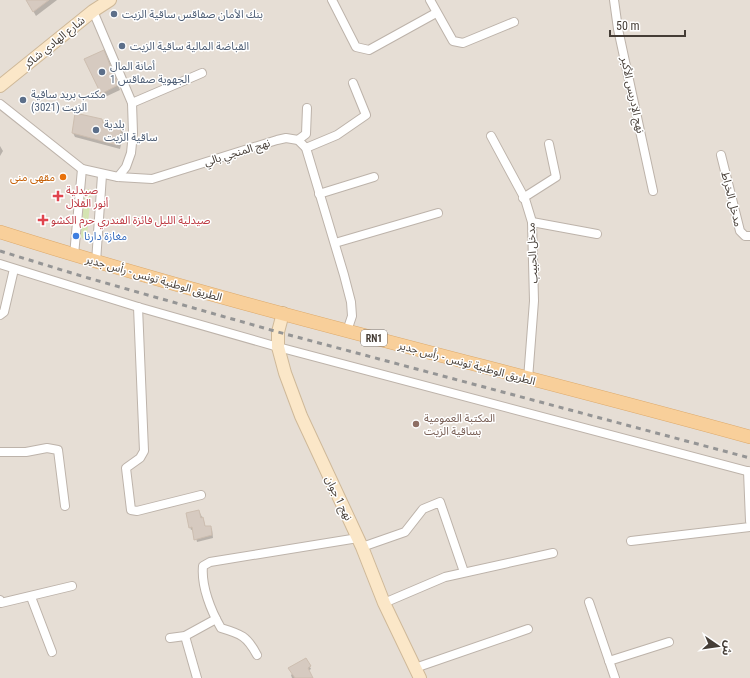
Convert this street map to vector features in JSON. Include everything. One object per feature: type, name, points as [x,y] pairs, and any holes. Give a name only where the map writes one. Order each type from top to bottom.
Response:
[{"type":"main road","name":"الطريق الوطنية تونس - رأس جدير","points":[[0,232],[96,262],[347,331],[528,379],[604,396],[750,437]]},
{"type":"street","name":"شارع الهادي شاكر","points":[[0,86],[93,11],[110,0]]},
{"type":"street","points":[[332,0],[356,46],[369,50],[436,13]]},
{"type":"street","points":[[430,0],[453,41],[464,43],[514,22]]},
{"type":"street","name":"نهج الإدريس الأكبر","points":[[616,1],[618,29],[653,190]]},
{"type":"street","points":[[93,11],[132,103],[133,133],[131,153],[126,167],[118,177]]},
{"type":"street","points":[[132,103],[202,73]]},
{"type":"street","points":[[306,148],[337,135],[366,115],[353,83]]},
{"type":"street","name":"نهج المنجي بالي","points":[[0,104],[82,169],[102,175],[118,177],[152,179],[277,140],[286,138],[298,140]]},
{"type":"street","points":[[307,108],[306,134],[298,140],[306,148],[335,243],[352,309],[352,316],[347,331]]},
{"type":"street","name":"مدخل الحبيب","points":[[491,136],[523,198],[532,222],[534,301],[528,379]]},
{"type":"street","points":[[523,198],[556,177],[549,144]]},
{"type":"street","name":"مدخل الخراط","points":[[721,154],[740,232],[744,236],[750,236]]},
{"type":"street","points":[[74,255],[82,169]]},
{"type":"street","points":[[96,262],[102,175]]},
{"type":"street","points":[[319,194],[374,176]]},
{"type":"street","points":[[335,243],[438,213]]},
{"type":"street","points":[[532,222],[597,234]]},
{"type":"street","points":[[0,264],[138,307],[278,347],[749,472],[750,521]]},
{"type":"street","points":[[0,315],[4,312],[14,269]]},
{"type":"street","points":[[138,307],[144,451],[140,458],[126,468],[130,510],[137,511],[201,495]]},
{"type":"street","name":"نهج 1 جوان","points":[[284,313],[278,332],[278,347],[285,372],[301,416],[360,543],[384,603],[417,673]]},
{"type":"street","points":[[0,452],[26,452],[47,448],[58,450],[65,506]]},
{"type":"street","points":[[257,655],[248,640],[241,634],[221,628],[216,619],[202,580],[203,566],[210,562],[360,543],[405,532],[423,509],[440,502],[464,572]]},
{"type":"street","points":[[630,541],[750,527]]},
{"type":"street","points":[[384,603],[445,577],[553,553]]},
{"type":"street","points":[[0,602],[31,597],[72,586]]},
{"type":"street","points":[[31,597],[52,652]]},
{"type":"street","points":[[589,602],[615,678]]},
{"type":"street","points":[[170,638],[185,636],[216,619]]},
{"type":"street","points":[[417,673],[528,629]]},
{"type":"street","points":[[185,636],[197,678]]},
{"type":"street","points":[[609,661],[669,642]]},
{"type":"shaded area","points":[[0,0],[750,0],[750,678],[0,678]]},
{"type":"green space","points":[[89,189],[91,193],[87,235],[84,239],[81,235],[84,193]]},
{"type":"building","points":[[26,0],[49,0],[33,12]]},
{"type":"building","name":"أمانة المال الجهوية صفاقس 1","points":[[104,50],[118,85],[101,94],[84,59]]},
{"type":"building","name":"بلدية ساقية الزيت","points":[[75,113],[102,119],[103,123],[122,127],[117,145],[72,133]]},
{"type":"building","points":[[199,510],[201,518],[203,517],[205,526],[211,526],[212,535],[194,540],[192,527],[189,528],[186,513]]},
{"type":"building","points":[[306,658],[311,666],[308,668],[313,678],[295,678],[288,668]]},
{"type":"railway","points":[[0,251],[88,278],[278,332],[750,458]]},
{"type":"place","name":"بنك الأمان صفاقس ساقية الزيت","points":[[114,14]]},
{"type":"place","name":"القباضة المالية ساقية الزيت","points":[[122,46]]},
{"type":"place","name":"أمانة المال الجهوية صفاقس 1","points":[[102,72]]},
{"type":"place","name":"مكتب بريد ساقية الزيت (3021)","points":[[23,100]]},
{"type":"place","name":"بلدية ساقية الزيت","points":[[96,130]]},
{"type":"place","name":"مقهى منى","points":[[63,177]]},
{"type":"place","name":"صيدلية أنور القلال","points":[[58,196]]},
{"type":"place","name":"صيدلية الليل فائزة الفندري حرم الكشو","points":[[43,220]]},
{"type":"place","name":"مغازة دارنا","points":[[76,236]]},
{"type":"place","name":"المكتبة العمومية بساقية الزيت","points":[[416,424]]}]
